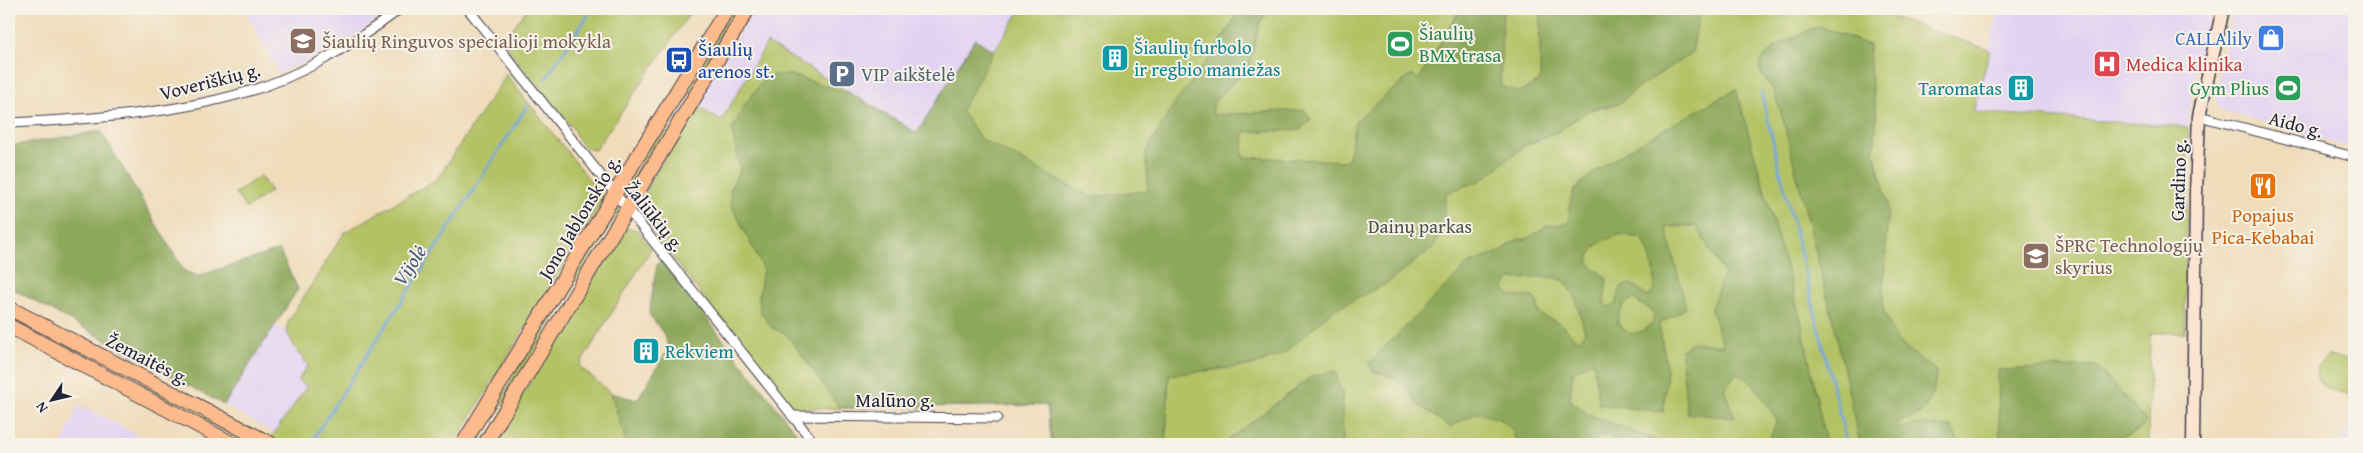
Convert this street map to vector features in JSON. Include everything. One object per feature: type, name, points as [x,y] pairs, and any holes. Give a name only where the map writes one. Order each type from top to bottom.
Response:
[{"type":"main road","name":"Jono Jablonskio g.","points":[[463,444],[727,9]]},
{"type":"main road","name":"Jono Jablonskio g.","points":[[485,444],[748,9]]},
{"type":"main road","name":"Gardino g.","points":[[2193,444],[2196,193],[2199,116],[2224,9]]},
{"type":"main road","name":"Žemaitės g.","points":[[9,308],[271,444]]},
{"type":"main road","name":"Žemaitės g.","points":[[9,326],[233,444]]},
{"type":"street","name":"Voveriškių g.","points":[[9,123],[114,117],[157,111],[244,93],[318,62],[369,32],[400,9]]},
{"type":"street","name":"Žaliūkių g.","points":[[468,9],[815,444]]},
{"type":"street","name":"Aido g.","points":[[2199,116],[2354,158]]},
{"type":"street","name":"Malūno g.","points":[[792,416],[997,418]]},
{"type":"shaded area","name":"Šiaulių Ringuvos specialioji mokykla","points":[[244,9],[391,9],[353,37],[317,57],[279,73]]},
{"type":"shaded area","points":[[754,9],[1021,9],[994,51],[975,40],[918,133],[767,43],[720,121],[696,105]]},
{"type":"shaded area","points":[[1999,9],[2212,9],[2193,83],[2189,110],[2185,333],[2151,332],[2149,364],[1973,112]]},
{"type":"shaded area","points":[[2234,9],[2354,9],[2354,149],[2222,110],[2218,106],[2215,93]]},
{"type":"shaded area","points":[[275,325],[286,331],[298,353],[308,365],[307,386],[274,433],[224,405]]},
{"type":"shaded area","points":[[2354,401],[2354,444],[2342,444],[2348,424]]},
{"type":"shaded area","points":[[79,404],[155,444],[62,444]]},
{"type":"green space","points":[[527,9],[693,9],[595,150],[591,150],[582,144],[574,130],[505,45],[507,35]]},
{"type":"green space","points":[[733,9],[742,9],[627,197],[622,194]]},
{"type":"green space","name":"Dainų parkas","points":[[1021,9],[1869,9],[1990,50],[1973,112],[2188,127],[2185,333],[2150,333],[2148,444],[1052,444],[1047,405],[791,409],[643,220],[639,203],[645,192],[696,105],[721,121],[767,43],[917,133],[975,39],[994,51]]},
{"type":"green space","points":[[1225,9],[1271,9],[1260,22],[1249,66],[1214,102],[1212,115],[1305,110],[1311,120],[1299,130],[1244,132],[1242,157],[1348,161],[1355,121],[1411,75],[1419,79],[1460,9],[1503,9],[1500,86],[1518,92],[1540,81],[1540,9],[1700,9],[1692,53],[1636,89],[1619,104],[1589,110],[1557,132],[1524,146],[1482,180],[1446,193],[1443,227],[1434,247],[1387,283],[1333,310],[1285,353],[1255,365],[1169,375],[1166,444],[1052,444],[1047,405],[840,408],[785,333],[772,328],[760,311],[759,296],[763,268],[731,204],[730,189],[740,170],[732,130],[745,104],[765,78],[775,75],[791,75],[852,94],[917,133],[975,39],[994,51],[961,111],[981,139],[1091,197],[1148,191],[1146,152],[1173,106],[1214,52],[1236,16]]},
{"type":"green space","points":[[1819,26],[1869,45],[1871,81],[1877,115],[1874,153],[1888,203],[1883,309],[1896,340],[1936,371],[1933,393],[1925,408],[1918,414],[1900,423],[1894,429],[1920,424],[1952,427],[1959,444],[1860,444],[1835,328],[1781,112],[1773,90],[1760,71],[1761,63],[1765,56],[1773,49]]},
{"type":"green space","points":[[505,73],[604,198],[454,444],[283,444],[271,438],[307,386],[298,380],[308,365],[298,353],[286,331],[288,322],[344,233],[437,179],[505,77]]},
{"type":"green space","points":[[1736,89],[1801,320],[1826,444],[1768,444],[1777,420],[1753,383],[1736,373],[1724,390],[1735,418],[1687,413],[1681,350],[1693,342],[1723,346],[1711,309],[1724,273],[1696,226],[1666,227],[1686,308],[1659,324],[1667,370],[1663,412],[1599,404],[1593,360],[1573,372],[1570,400],[1588,414],[1655,440],[1657,444],[1613,444],[1609,437],[1602,435],[1597,438],[1598,444],[1516,444],[1512,430],[1503,421],[1476,413],[1450,427],[1416,403],[1408,388],[1395,378],[1373,371],[1369,363],[1468,264],[1503,251],[1511,243],[1519,239],[1527,239],[1547,226],[1569,223],[1572,196],[1582,182],[1622,154]],"holes":[[[1622,234],[1643,239],[1654,268],[1655,283],[1649,297],[1630,284],[1621,287],[1615,305],[1607,307],[1604,302],[1607,279],[1594,270],[1588,260],[1593,249],[1601,242]],[[1551,277],[1564,280],[1575,297],[1585,332],[1581,339],[1576,339],[1561,324],[1541,315],[1538,311],[1538,303],[1533,297],[1511,296],[1504,286],[1510,279]],[[1633,299],[1651,310],[1654,317],[1649,327],[1632,334],[1624,330],[1617,322],[1619,314],[1626,303]]]},
{"type":"green space","points":[[101,131],[184,271],[198,276],[279,250],[298,289],[224,405],[9,287],[9,146]]},
{"type":"green space","points":[[260,176],[271,191],[246,209],[235,193]]},
{"type":"green space","points":[[616,204],[620,208],[481,440],[475,441]]},
{"type":"green space","points":[[625,228],[638,230],[651,249],[579,366],[611,393],[627,444],[498,444],[507,428],[512,412]]},
{"type":"green space","points":[[661,260],[805,444],[627,444],[611,393],[637,400],[669,348],[663,333],[649,314],[657,264]]},
{"type":"green space","points":[[9,314],[258,444],[248,444],[9,319]]},
{"type":"green space","points":[[2329,355],[2354,361],[2354,387],[2352,395],[2326,388],[2318,380],[2316,374],[2317,366]]},
{"type":"green space","points":[[2097,366],[2146,421],[2142,428],[2106,444],[2000,444],[1998,370]]},
{"type":"green space","points":[[1335,371],[1342,394],[1343,444],[1223,444],[1312,376]]},
{"type":"waterway","name":"Vijolė","points":[[545,80],[592,9]]},
{"type":"waterway","points":[[1761,92],[1847,444]]},
{"type":"waterway","name":"Vijolė","points":[[313,439],[528,105]]},
{"type":"place","name":"CALLAlily","points":[[2271,38]]},
{"type":"place","name":"Šiaulių Ringuvos specialioji mokykla","points":[[303,41]]},
{"type":"place","name":"Šiaulių BMX trasa","points":[[1400,44]]},
{"type":"place","name":"Šiaulių furbolo ir regbio maniežas","points":[[1115,58]]},
{"type":"place","name":"Šiaulių arenos st.","points":[[679,60]]},
{"type":"place","name":"Medica klinika","points":[[2107,64]]},
{"type":"place","name":"VIP aikštelė","points":[[842,74]]},
{"type":"place","name":"Taromatas","points":[[2021,88]]},
{"type":"place","name":"Gym Plius","points":[[2288,88]]},
{"type":"place","name":"Popajus Pica-Kebabai","points":[[2263,186]]},
{"type":"place","name":"ŠPRC Technologijų skyrius","points":[[2036,256]]},
{"type":"place","name":"Rekviem","points":[[646,351]]}]
